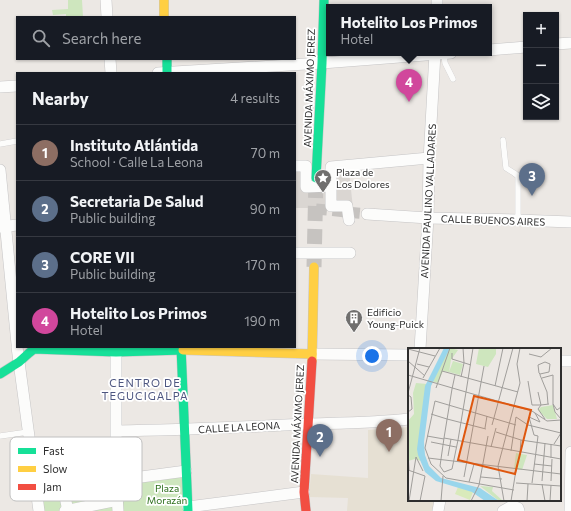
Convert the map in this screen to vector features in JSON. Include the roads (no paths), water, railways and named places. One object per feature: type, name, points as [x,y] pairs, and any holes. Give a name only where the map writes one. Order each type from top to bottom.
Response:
[{"type":"main road","points":[[164,0],[164,16]]},
{"type":"main road","name":"AVENIDA MÁXIMO JEREZ","points":[[316,178],[324,0]]},
{"type":"main road","points":[[164,72],[167,60]]},
{"type":"main road","name":"AVENIDA MÁXIMO JEREZ","points":[[306,511],[304,492],[312,354],[314,267]]},
{"type":"main road","points":[[0,374],[19,363],[34,349],[181,349],[312,354]]},
{"type":"main road","points":[[181,349],[188,509]]},
{"type":"street","points":[[106,0],[107,16]]},
{"type":"street","points":[[559,44],[571,43]]},
{"type":"street","points":[[492,50],[523,46]]},
{"type":"street","points":[[203,72],[242,71],[415,56]]},
{"type":"street","name":"AVENIDA PAULINO VALLADARES","points":[[420,348],[428,218],[429,158],[442,56]]},
{"type":"street","points":[[110,60],[111,72]]},
{"type":"street","points":[[0,87],[16,86]]},
{"type":"street","points":[[349,220],[347,206],[331,206],[331,167],[429,158]]},
{"type":"street","points":[[296,166],[306,166],[306,187],[331,186]]},
{"type":"street","points":[[0,170],[2,227],[16,336]]},
{"type":"street","name":"CALLE BUENOS AIRES","points":[[367,214],[428,218],[571,222]]},
{"type":"street","points":[[2,227],[16,225]]},
{"type":"street","points":[[296,253],[350,253]]},
{"type":"street","points":[[17,348],[29,437]]},
{"type":"street","points":[[116,349],[117,437]]},
{"type":"street","points":[[312,354],[408,355]]},
{"type":"street","name":"CALLE LA LEONA","points":[[117,431],[387,422],[408,419]]},
{"type":"street","points":[[570,511],[571,452]]},
{"type":"street","points":[[142,477],[186,471]]},
{"type":"street","points":[[188,509],[304,492]]},
{"type":"street","points":[[38,501],[39,511]]},
{"type":"street","points":[[65,501],[67,511],[118,506]]},
{"type":"street","points":[[438,511],[440,501]]},
{"type":"street","points":[[503,511],[512,506],[518,508],[518,511]]},
{"type":"lane","points":[[443,56],[453,78]]},
{"type":"lane","points":[[503,140],[506,168],[518,176],[518,220]]},
{"type":"lane","points":[[0,144],[16,141]]},
{"type":"lane","points":[[0,436],[28,432]]},
{"type":"tunnel","points":[[314,267],[316,178]]},
{"type":"tunnel","points":[[316,209],[367,214]]},
{"type":"place","name":"Hotelito Los Primos","points":[[409,102]]},
{"type":"place","name":"Plaza de Los Dolores","points":[[323,193]]},
{"type":"place","name":"CORE VII","points":[[532,196]]},
{"type":"place","name":"Edificio Young-Puick","points":[[354,333]]},
{"type":"place","name":"Instituto Atlántida","points":[[389,452]]},
{"type":"place","name":"Secretaria De Salud","points":[[320,457]]},
{"type":"district","name":"CENTRO DE TEGUCIGALPA","points":[[145,388]]},
{"type":"park label","name":"Plaza Morazán","points":[[167,494]]}]
